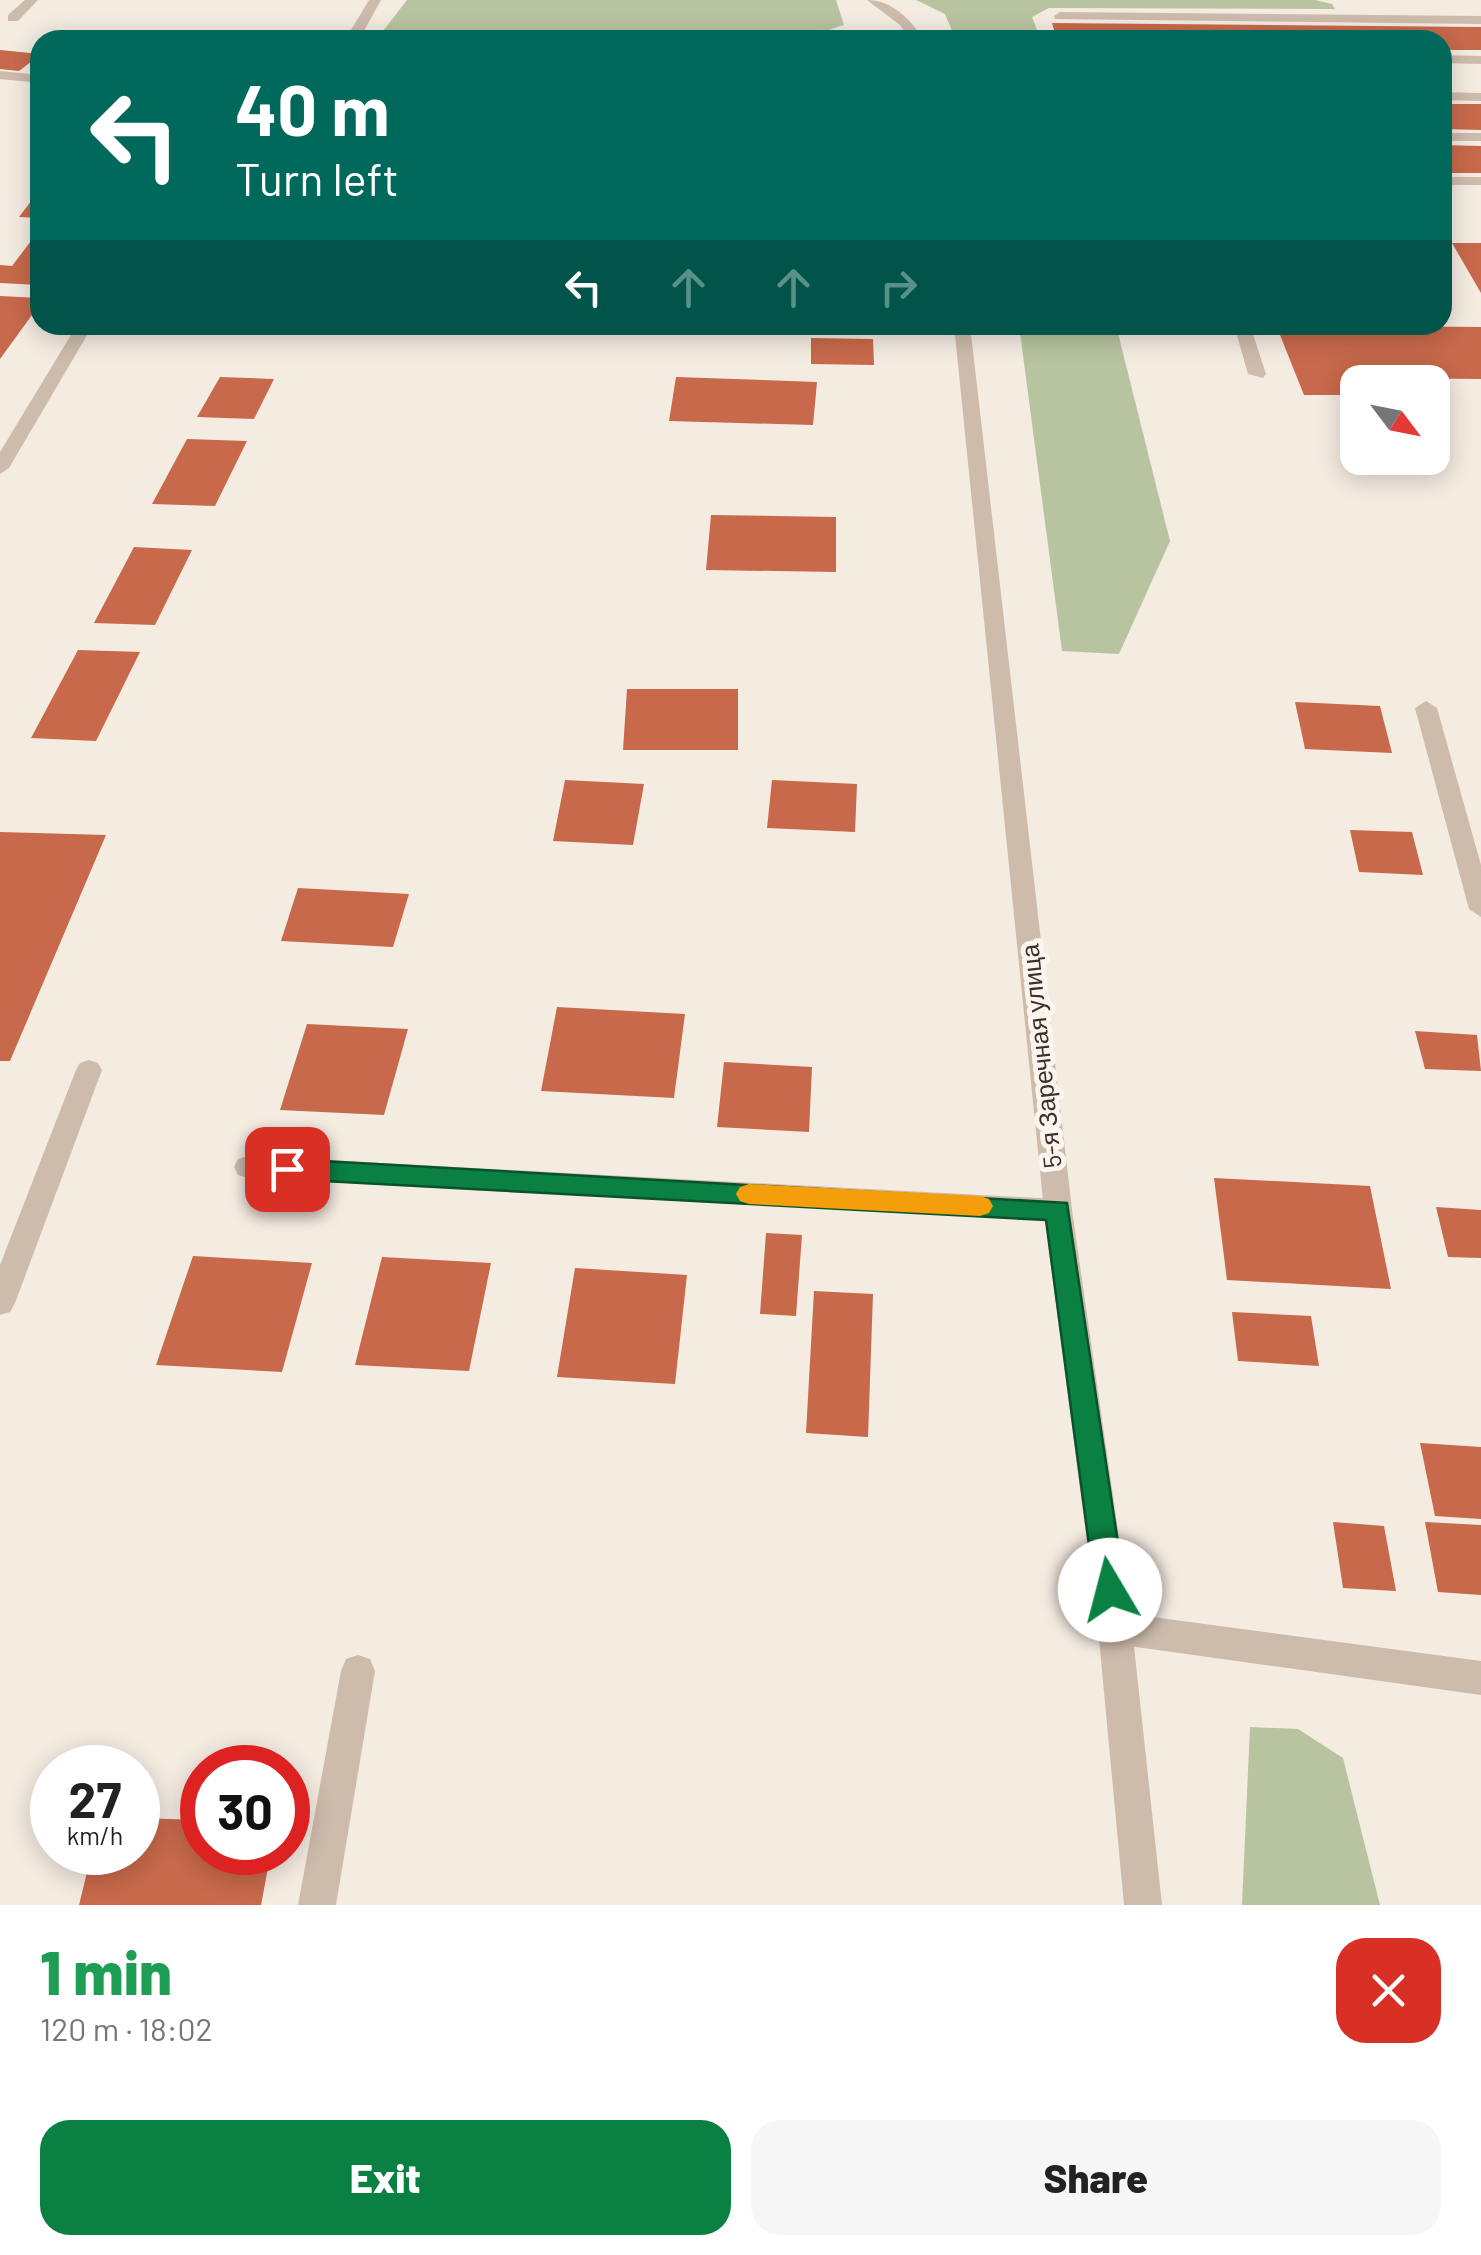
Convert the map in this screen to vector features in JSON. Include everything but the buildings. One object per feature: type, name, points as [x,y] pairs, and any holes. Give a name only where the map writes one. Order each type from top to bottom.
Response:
[{"type":"street","points":[[13,18],[32,0]]},
{"type":"street","points":[[358,30],[375,0]]},
{"type":"street","points":[[873,0],[906,22],[911,30]]},
{"type":"street","points":[[1375,6],[1404,19]]},
{"type":"street","points":[[1060,16],[1481,20]]},
{"type":"street","points":[[1452,59],[1481,60]]},
{"type":"street","points":[[0,76],[30,78]]},
{"type":"street","points":[[1452,96],[1481,97]]},
{"type":"street","points":[[1452,137],[1481,137]]},
{"type":"street","points":[[1452,181],[1481,181]]},
{"type":"street","points":[[0,468],[80,335]]},
{"type":"street","name":"5-я Заречная улица","points":[[963,335],[1058,1210],[1115,1628],[1143,1905]]},
{"type":"street","points":[[1245,335],[1257,374]]},
{"type":"street","points":[[1426,708],[1481,908]]},
{"type":"street","points":[[0,1302],[89,1070]]},
{"type":"street","points":[[248,1167],[1058,1210]]},
{"type":"street","points":[[1115,1628],[1481,1678]]},
{"type":"street","points":[[318,1905],[358,1670]]},
{"type":"green space","points":[[407,0],[836,0],[844,25],[829,30],[384,30]]},
{"type":"green space","points":[[916,0],[1315,0],[1332,4],[1335,9],[1049,8],[1032,17],[1037,30],[952,30],[945,14]]},
{"type":"green space","points":[[1020,335],[1118,335],[1170,541],[1119,654],[1062,651]]},
{"type":"green space","points":[[1250,1727],[1298,1729],[1343,1758],[1380,1905],[1242,1905]]},
{"type":"slow traffic","points":[[749,1194],[980,1206]]},
{"type":"route","points":[[287,1169],[1058,1210],[1110,1590]]}]
